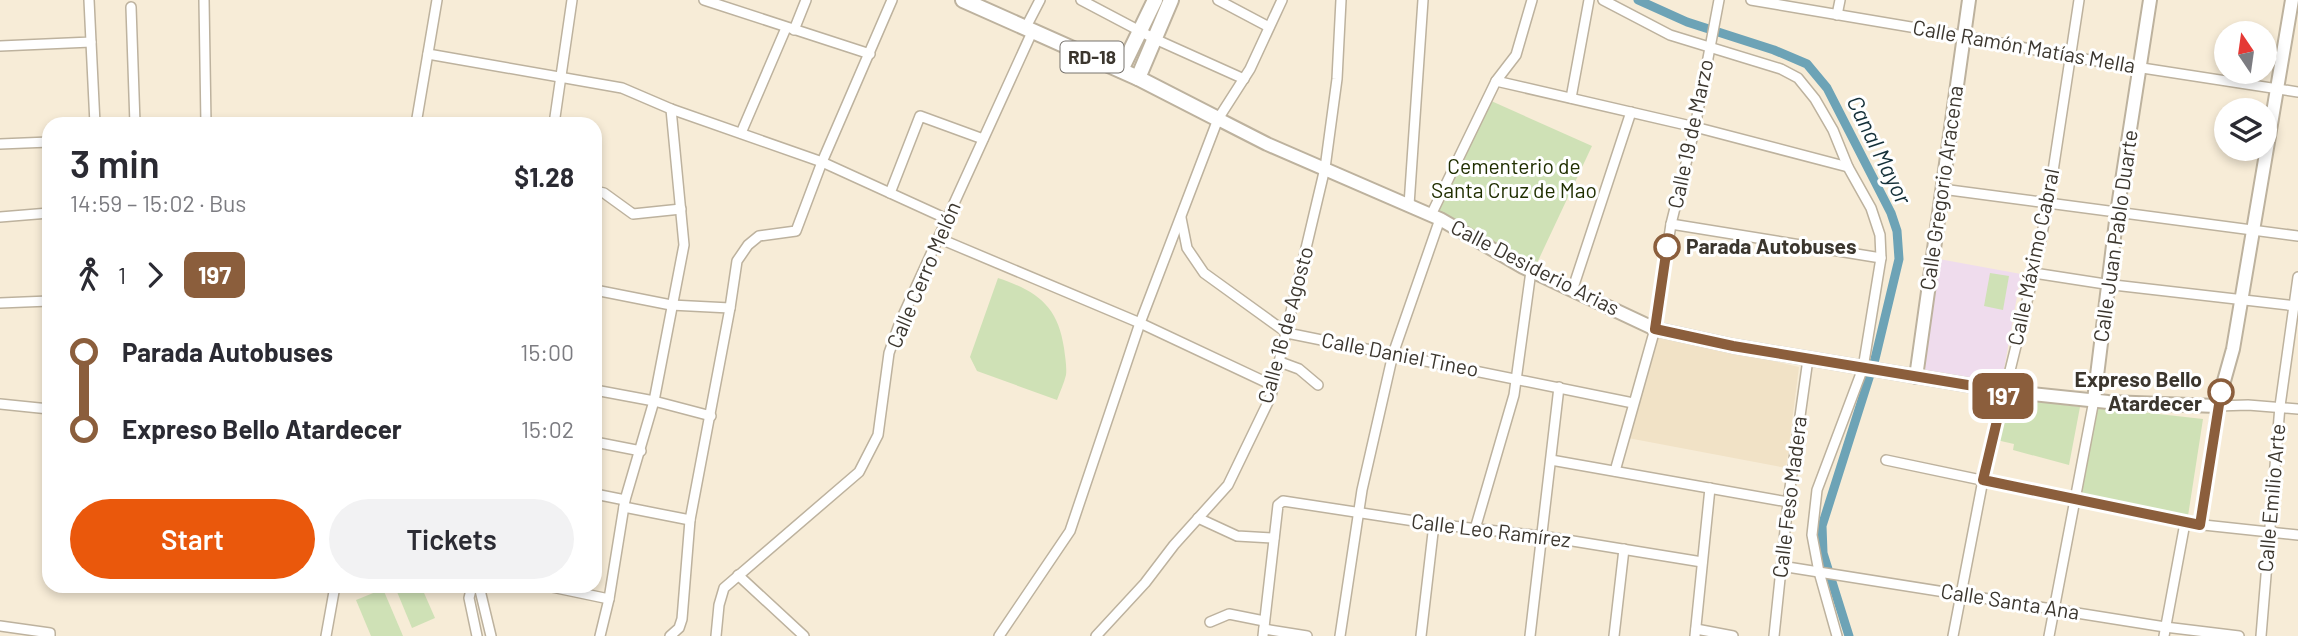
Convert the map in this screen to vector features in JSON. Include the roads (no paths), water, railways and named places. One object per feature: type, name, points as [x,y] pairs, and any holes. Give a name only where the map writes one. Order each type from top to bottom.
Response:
[{"type":"main road","name":"RD-18","points":[[963,0],[1121,70],[1218,120]]},
{"type":"main road","name":"RD-18","points":[[1121,70],[1155,0]]},
{"type":"main road","name":"RD-18","points":[[1138,78],[1171,0]]},
{"type":"main road","name":"Calle Gregorio Aracena","points":[[1916,377],[1969,0]]},
{"type":"main road","name":"Calle Juan Pablo Duarte","points":[[2094,400],[2117,213],[2150,0]]},
{"type":"main road","points":[[2217,406],[2233,349],[2292,0]]},
{"type":"main road","name":"Calle Desiderio Arias","points":[[1218,120],[1436,217],[1531,271],[1655,329],[1808,359],[2004,391],[2094,400],[2217,406]]},
{"type":"street","points":[[89,0],[95,117]]},
{"type":"street","points":[[204,0],[206,117]]},
{"type":"street","points":[[417,117],[437,0]]},
{"type":"street","points":[[555,117],[572,0]]},
{"type":"street","points":[[704,0],[870,54]]},
{"type":"street","points":[[741,133],[806,0]]},
{"type":"street","points":[[670,636],[679,628],[682,618],[690,520],[737,261],[748,245],[759,236],[796,231],[822,162],[892,0]]},
{"type":"street","name":"Calle Cerro Melón","points":[[716,636],[719,605],[724,588],[859,472],[878,435],[889,353],[900,322],[983,139],[1040,0]]},
{"type":"street","points":[[1081,0],[1155,39],[1244,79]]},
{"type":"street","points":[[1217,0],[1269,27]]},
{"type":"street","points":[[999,636],[1070,531],[1140,323],[1218,120],[1244,79],[1282,0]]},
{"type":"street","name":"Calle 16 de Agosto","points":[[1096,636],[1228,485],[1271,396],[1325,168],[1337,79],[1341,0]]},
{"type":"street","points":[[1409,205],[1423,0]]},
{"type":"street","points":[[1340,636],[1359,513],[1393,354],[1436,217],[1496,81],[1516,55],[1532,0]]},
{"type":"street","points":[[1570,98],[1589,0]]},
{"type":"street","points":[[1604,0],[1671,35],[1712,41],[1782,69],[1798,79],[1815,99],[1833,130],[1848,167],[1871,208],[1880,235],[1881,258],[1870,369],[1817,490],[1812,535],[1837,636]]},
{"type":"street","name":"Calle 19 de Marzo","points":[[1615,471],[1655,329],[1671,224],[1695,127],[1719,0]]},
{"type":"street","name":"Calle Ramón Matías Mella","points":[[1751,0],[2071,57],[2298,92]]},
{"type":"street","points":[[1837,15],[1840,0]]},
{"type":"street","name":"Calle Máximo Cabral","points":[[1953,636],[1983,480],[2034,273],[2048,204],[2079,0]]},
{"type":"street","points":[[131,7],[135,117]]},
{"type":"street","points":[[0,46],[91,42]]},
{"type":"street","points":[[428,54],[622,88],[822,162],[947,219]]},
{"type":"street","points":[[1496,81],[1695,127],[1848,167]]},
{"type":"street","points":[[600,636],[609,599],[624,504],[654,401],[684,245],[671,108]]},
{"type":"street","points":[[1572,291],[1631,113]]},
{"type":"street","points":[[890,193],[920,116],[983,139]]},
{"type":"street","points":[[0,144],[42,142]]},
{"type":"street","points":[[1942,189],[2298,236]]},
{"type":"street","points":[[602,193],[633,214],[681,209]]},
{"type":"street","points":[[0,217],[42,214]]},
{"type":"street","name":"Calle Daniel Tineo","points":[[1181,216],[1187,248],[1204,273],[1287,333],[1633,403]]},
{"type":"street","points":[[1671,224],[1881,258]]},
{"type":"street","points":[[938,237],[1140,323],[1274,386]]},
{"type":"street","points":[[1475,529],[1514,395],[1531,271]]},
{"type":"street","points":[[2034,273],[2296,306]]},
{"type":"street","name":"Calle Emilio Arte","points":[[2261,636],[2280,406],[2298,277]]},
{"type":"street","points":[[602,291],[671,305],[730,308]]},
{"type":"street","points":[[0,303],[42,301]]},
{"type":"street","name":"Calle Feso Madera","points":[[1774,636],[1788,502],[1808,359]]},
{"type":"street","points":[[1280,362],[1299,369],[1318,385]]},
{"type":"street","points":[[1530,636],[1559,387]]},
{"type":"street","points":[[602,391],[711,416]]},
{"type":"street","name":"Calle Juan Pablo Duarte","points":[[2049,636],[2094,400]]},
{"type":"street","points":[[0,404],[42,408]]},
{"type":"street","points":[[2200,525],[2217,406],[2280,406],[2298,409]]},
{"type":"street","points":[[602,443],[641,451]]},
{"type":"street","points":[[1551,460],[1788,502]]},
{"type":"street","points":[[1886,460],[2185,523],[2298,535]]},
{"type":"street","points":[[1710,488],[1695,633],[1733,636]]},
{"type":"street","points":[[602,496],[690,520]]},
{"type":"street","name":"Calle Leo Ramírez","points":[[1274,538],[1280,502],[1542,536],[1703,562]]},
{"type":"street","points":[[1198,518],[1237,536],[1274,538],[1264,629]]},
{"type":"street","points":[[2164,631],[2185,523]]},
{"type":"street","points":[[1421,636],[1434,524]]},
{"type":"street","points":[[1614,636],[1624,549]]},
{"type":"street","name":"Calle Santa Ana","points":[[1782,566],[1961,594],[2164,631],[2239,636]]},
{"type":"street","points":[[738,575],[804,636]]},
{"type":"street","points":[[326,636],[334,593]]},
{"type":"street","points":[[470,593],[477,636]]},
{"type":"street","points":[[481,593],[491,636]]},
{"type":"street","points":[[580,593],[609,599]]},
{"type":"street","points":[[1210,622],[1228,614],[1264,629],[1307,636]]},
{"type":"street","points":[[0,626],[50,633],[50,636]]},
{"type":"waterway","name":"Canal Mayor","points":[[1638,0],[1687,22],[1774,50],[1807,64],[1827,88],[1891,213],[1897,231],[1899,259],[1875,359],[1822,526],[1823,553],[1849,636]]},
{"type":"place","name":"Parada Autobuses","points":[[1667,247]]},
{"type":"place","name":"Expreso Bello Atardecer","points":[[2221,392]]},
{"type":"park label","name":"Cementerio de Santa Cruz de Mao","points":[[1514,179]]}]
